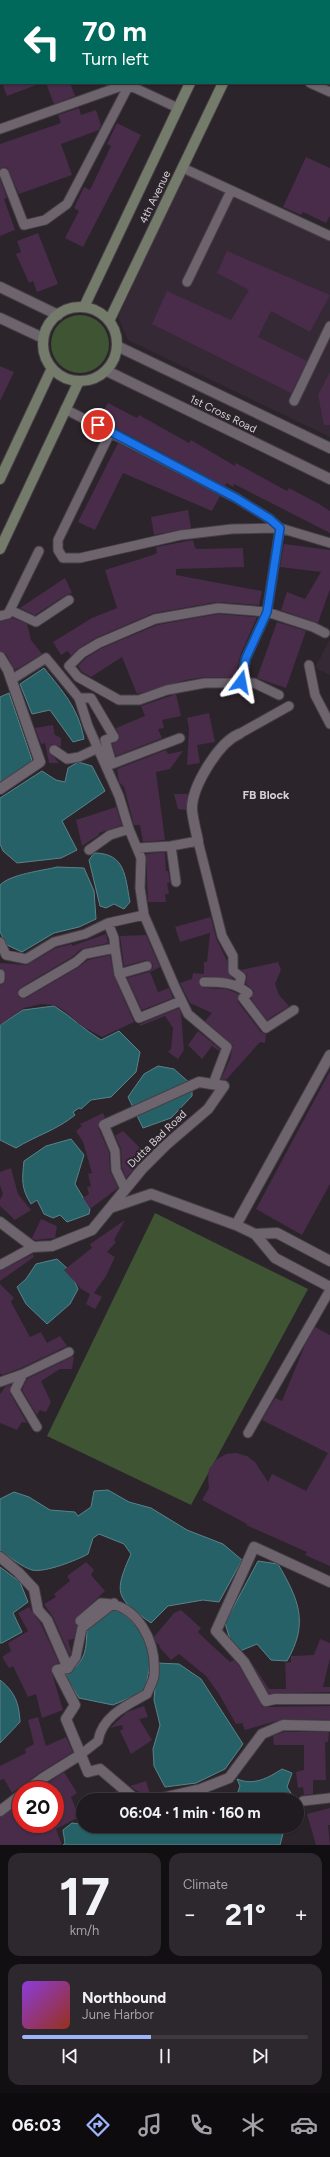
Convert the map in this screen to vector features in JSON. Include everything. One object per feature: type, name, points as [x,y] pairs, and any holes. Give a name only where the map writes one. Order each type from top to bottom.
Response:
[{"type":"main road","name":"4th Avenue","points":[[84,307],[190,84]]},
{"type":"main road","name":"4th Avenue","points":[[109,321],[223,84]]},
{"type":"main road","points":[[89,307],[102,314],[109,321],[117,336],[114,361],[106,371],[97,378],[72,381],[57,374],[52,368],[43,352],[44,338],[47,327],[58,315],[64,310],[89,307]]},
{"type":"main road","points":[[0,479],[52,368]]},
{"type":"main road","points":[[0,549],[78,381]]},
{"type":"street","points":[[0,287],[58,315]]},
{"type":"street","points":[[0,318],[44,338]]},
{"type":"street","points":[[117,346],[330,448]]},
{"type":"street","name":"1st Cross Road","points":[[106,371],[330,479]]},
{"type":"street","points":[[0,657],[12,680],[40,762],[0,789]]},
{"type":"street","points":[[198,841],[192,809],[198,786],[212,760],[232,737],[239,734]]},
{"type":"street","points":[[236,1225],[330,1055]]},
{"type":"street","name":"Dutta Bad Road","points":[[33,1246],[52,1246],[92,1230],[125,1189],[166,1145],[208,1109],[224,1086],[198,1082],[104,1125]]},
{"type":"street","points":[[109,1208],[151,1194],[236,1225],[255,1234],[275,1258],[330,1287]]},
{"type":"street","points":[[0,1222],[33,1246]]},
{"type":"street","points":[[255,1234],[277,1232],[330,1261]]},
{"type":"street","points":[[330,1582],[254,1547],[216,1631],[244,1662],[266,1701],[275,1699],[330,1699]]},
{"type":"street","points":[[0,1557],[18,1572],[34,1589],[38,1610],[48,1620],[68,1668],[57,1670],[76,1705],[66,1718],[88,1772],[100,1769],[128,1793]]},
{"type":"street","points":[[187,1793],[201,1790],[229,1778],[262,1734],[283,1725],[330,1726]]},
{"type":"street","points":[[39,1781],[80,1755]]},
{"type":"street","points":[[0,1811],[12,1802]]},
{"type":"lane","points":[[4,173],[24,225],[45,220],[67,204],[126,84]]},
{"type":"lane","points":[[0,129],[126,84],[178,108]]},
{"type":"lane","points":[[312,84],[330,92]]},
{"type":"lane","points":[[183,168],[330,236]]},
{"type":"lane","points":[[187,282],[231,191]]},
{"type":"lane","points":[[294,400],[330,326]]},
{"type":"lane","points":[[66,409],[236,498],[270,519],[280,528]]},
{"type":"lane","points":[[110,431],[58,540],[58,550],[63,558],[80,558],[181,535],[232,529],[280,528],[330,543]]},
{"type":"lane","points":[[241,682],[246,658],[267,612],[280,528]]},
{"type":"lane","points":[[0,616],[8,614],[39,551]]},
{"type":"lane","points":[[10,610],[36,622],[69,600]]},
{"type":"lane","points":[[279,695],[254,683],[205,682],[167,690],[139,700],[119,700],[78,677],[69,666],[82,653],[99,643],[155,619],[218,608],[267,612],[313,626],[326,633]]},
{"type":"lane","points":[[12,680],[46,658],[79,698],[88,726],[119,796],[129,829],[141,858],[140,888],[144,915],[188,1014],[227,1047],[213,1084]]},
{"type":"lane","points":[[309,665],[315,695],[330,724]]},
{"type":"lane","points":[[79,698],[91,698],[114,736],[104,740],[112,764],[180,738]]},
{"type":"lane","points":[[239,734],[289,706]]},
{"type":"lane","points":[[54,750],[67,759],[79,757],[98,748]]},
{"type":"lane","points":[[89,850],[110,835],[129,829]]},
{"type":"lane","points":[[138,848],[171,846],[198,841],[222,936],[233,956],[233,972],[241,977],[239,986]]},
{"type":"lane","points":[[171,846],[176,882]]},
{"type":"lane","points":[[0,942],[3,958],[26,959],[54,942],[85,934],[108,923],[144,915]]},
{"type":"lane","points":[[108,923],[114,938],[119,974],[139,1018],[181,1000]]},
{"type":"lane","points":[[24,993],[76,962],[85,954],[115,948]]},
{"type":"lane","points":[[119,974],[147,966]]},
{"type":"lane","points":[[204,982],[227,983],[239,986],[248,993],[243,998],[266,1028],[294,1010]]},
{"type":"lane","points":[[104,1125],[115,1150],[116,1170],[125,1189]]},
{"type":"lane","points":[[0,1265],[33,1246]]},
{"type":"lane","points":[[248,1433],[330,1290]]},
{"type":"lane","points":[[0,1382],[22,1374],[69,1352]]},
{"type":"lane","points":[[22,1374],[15,1390],[37,1427]]},
{"type":"lane","points":[[80,1621],[101,1603],[114,1603],[136,1617],[146,1632],[153,1652],[154,1677],[147,1694],[116,1711],[100,1732],[98,1741],[80,1755]]},
{"type":"lane","points":[[68,1668],[76,1657],[82,1628],[114,1603]]},
{"type":"lane","points":[[304,1801],[330,1798]]},
{"type":"shaded area","points":[[185,174],[330,241],[330,437],[128,340],[118,317]]},
{"type":"shaded area","points":[[330,639],[330,675],[315,668]]},
{"type":"green space","points":[[80,315],[96,320],[104,328],[109,344],[104,360],[96,368],[80,373],[64,368],[56,360],[51,344],[56,328],[64,320]]},
{"type":"green space","points":[[155,1213],[308,1289],[191,1505],[47,1436]]},
{"type":"water","points":[[44,668],[69,700],[78,718],[84,739],[73,742],[50,710],[32,714],[20,684]]},
{"type":"water","points":[[9,693],[32,760],[22,773],[0,785],[0,697]]},
{"type":"water","points":[[78,762],[92,766],[105,791],[62,821],[77,850],[61,858],[17,863],[3,851],[0,844],[0,798],[42,771],[56,780],[65,782],[68,768]]},
{"type":"water","points":[[94,853],[105,854],[112,857],[122,868],[130,902],[124,909],[114,904],[106,908],[100,906],[89,860]]},
{"type":"water","points":[[57,867],[84,868],[94,891],[96,919],[79,927],[54,933],[22,952],[7,945],[0,932],[0,885],[11,878]]},
{"type":"water","points":[[54,1006],[101,1040],[119,1031],[140,1052],[136,1072],[111,1097],[91,1100],[81,1109],[79,1108],[73,1112],[75,1115],[68,1120],[16,1148],[0,1140],[0,1025],[23,1010]]},
{"type":"water","points":[[158,1066],[174,1069],[192,1085],[192,1096],[171,1118],[143,1128],[128,1097],[144,1074]]},
{"type":"water","points":[[71,1139],[84,1155],[75,1184],[90,1209],[89,1214],[67,1222],[60,1215],[53,1218],[44,1214],[37,1200],[31,1204],[25,1193],[23,1173],[24,1161],[46,1146]]},
{"type":"water","points":[[57,1259],[69,1270],[78,1289],[70,1304],[47,1324],[26,1304],[17,1287],[26,1279],[36,1264]]},
{"type":"water","points":[[108,1490],[129,1502],[151,1508],[187,1530],[223,1544],[242,1560],[219,1602],[203,1600],[168,1606],[151,1623],[131,1607],[121,1594],[120,1587],[122,1578],[131,1554],[124,1544],[99,1534],[93,1538],[88,1554],[45,1570],[28,1569],[0,1551],[0,1499],[14,1492],[29,1497],[50,1510],[75,1512],[78,1516],[91,1507],[94,1491]]},
{"type":"water","points":[[258,1561],[278,1564],[296,1600],[299,1612],[298,1635],[287,1661],[271,1660],[257,1644],[240,1651],[231,1643],[225,1623]]},
{"type":"water","points":[[0,1567],[20,1582],[28,1602],[13,1613],[22,1632],[2,1643],[0,1643]]},
{"type":"water","points":[[110,1609],[123,1614],[141,1631],[146,1639],[150,1654],[149,1671],[145,1691],[113,1705],[79,1698],[65,1676],[77,1666],[83,1656],[86,1645],[87,1629]]},
{"type":"water","points":[[157,1663],[179,1664],[201,1679],[243,1744],[225,1769],[196,1783],[165,1787],[154,1766],[153,1749],[160,1725],[154,1700]]},
{"type":"water","points":[[0,1680],[5,1684],[15,1698],[19,1709],[20,1722],[0,1743]]},
{"type":"water","points":[[282,1769],[292,1773],[287,1787],[291,1793],[238,1793],[240,1786],[237,1779],[249,1782],[261,1780]]},
{"type":"water","points":[[72,1823],[76,1824],[76,1833],[283,1833],[280,1845],[63,1845],[65,1843],[64,1829]]},
{"type":"building","points":[[2,84],[39,84],[7,96]]},
{"type":"building","points":[[46,84],[70,84],[75,96],[54,104]]},
{"type":"building","points":[[79,108],[81,115],[96,110],[101,125],[99,130],[61,144],[72,175],[19,194],[8,169],[5,167],[0,169],[0,144],[61,123],[58,115]]},
{"type":"building","points":[[117,123],[141,135],[83,247],[65,238],[79,211],[74,208],[84,187],[90,190],[111,146],[107,144]]},
{"type":"building","points":[[306,157],[330,168],[330,216],[326,223],[303,212],[301,215],[283,207]]},
{"type":"building","points":[[0,179],[7,198],[4,199],[15,230],[0,236]]},
{"type":"building","points":[[38,233],[58,284],[37,292],[33,281],[29,283],[16,254],[21,252],[17,241]]},
{"type":"building","points":[[227,251],[330,295],[310,332],[271,311],[258,337],[307,361],[291,393],[152,324],[167,291],[231,320],[249,290],[217,273]]},
{"type":"building","points":[[0,366],[14,372],[0,401]]},
{"type":"building","points":[[330,372],[330,425],[324,425],[318,395]]},
{"type":"building","points":[[108,403],[137,418],[139,415],[189,443],[191,440],[235,466],[236,463],[287,491],[289,488],[319,504],[330,511],[330,533],[234,484],[233,487],[227,483],[225,486],[117,429],[114,426],[99,420]]},
{"type":"building","points":[[118,443],[220,496],[212,511],[123,473],[95,530],[78,522]]},
{"type":"building","points":[[188,510],[191,528],[154,535],[151,517]]},
{"type":"building","points":[[193,540],[195,548],[197,549],[243,548],[244,567],[176,569],[176,575],[262,591],[259,605],[217,602],[154,613],[96,638],[79,648],[71,656],[68,651],[61,655],[53,642],[92,618],[117,608],[105,570],[153,555],[157,553],[156,547]]},
{"type":"building","points":[[284,544],[330,550],[330,589],[318,623],[281,610],[287,592],[305,599],[321,572],[280,567]]},
{"type":"building","points":[[65,578],[72,593],[66,595],[35,615],[20,608]]},
{"type":"building","points":[[218,614],[257,617],[240,656],[236,677],[205,677],[186,680],[137,694],[122,657],[91,677],[82,672],[78,666],[86,658],[102,648],[157,625]]},
{"type":"building","points":[[13,618],[27,624],[31,640],[42,654],[15,670],[6,654],[0,651],[0,622]]},
{"type":"building","points":[[277,622],[306,631],[286,688],[257,678]]},
{"type":"building","points":[[176,694],[181,716],[162,720],[164,728],[158,729],[162,738],[116,756],[112,744],[118,741],[120,737],[116,728],[145,716],[141,706]]},
{"type":"building","points":[[209,713],[215,742],[197,745],[200,763],[187,765],[189,729],[187,718]]},
{"type":"building","points":[[53,725],[55,735],[61,738],[61,747],[52,744],[48,750],[59,763],[49,763],[45,743],[41,744],[35,728]]},
{"type":"building","points":[[166,750],[168,754],[183,751],[170,769],[156,772],[165,840],[143,842],[140,825],[134,825],[124,787],[119,782],[117,769]]},
{"type":"building","points":[[174,794],[188,794],[186,810],[178,809]]},
{"type":"building","points":[[116,807],[122,825],[99,833],[99,835],[82,846],[76,820]]},
{"type":"building","points":[[165,852],[166,871],[168,871],[170,882],[167,883],[169,894],[165,894],[166,902],[148,902],[146,854]]},
{"type":"building","points":[[211,917],[216,938],[227,961],[228,973],[233,979],[204,976],[199,979],[199,985],[204,988],[226,989],[239,994],[238,1002],[261,1032],[266,1034],[265,1043],[260,1042],[226,1080],[221,1079],[230,1059],[233,1045],[205,1021],[212,1013],[190,1003],[180,983],[192,979],[193,973],[204,974],[204,962],[207,962],[210,933],[180,942],[175,927]]},
{"type":"building","points":[[106,934],[108,943],[81,949],[72,957],[20,988],[18,990],[18,996],[20,998],[26,998],[79,967],[88,960],[110,955],[114,976],[134,1022],[102,1037],[80,1025],[66,1012],[54,1005],[41,1004],[24,1008],[0,1025],[0,985],[3,984],[6,979],[5,971],[0,968],[0,963],[27,965],[56,948],[72,944],[72,946]]},
{"type":"building","points":[[146,935],[160,967],[150,972],[158,992],[169,988],[173,998],[142,1010],[127,978],[149,972],[153,968],[153,964],[146,960],[124,966],[120,936]]},
{"type":"building","points":[[278,962],[281,970],[275,984],[279,995],[289,1006],[267,1020],[251,999],[254,991],[246,984],[247,975],[241,970]]},
{"type":"building","points":[[179,1008],[181,1014],[184,1050],[178,1059],[168,1052],[171,1049],[173,1028],[165,1016],[140,1026],[140,1024]]},
{"type":"building","points":[[198,1031],[220,1049],[219,1051],[212,1046],[202,1059],[188,1045]]},
{"type":"building","points":[[330,1071],[330,1184],[302,1235],[256,1209]]},
{"type":"building","points":[[103,1113],[105,1117],[99,1122],[98,1127],[109,1152],[110,1171],[118,1188],[90,1209],[83,1198],[89,1194],[87,1187],[91,1186],[88,1174],[92,1173],[83,1142],[76,1131],[82,1126],[80,1124]]},
{"type":"building","points":[[123,1131],[147,1155],[126,1178],[122,1168],[121,1149],[115,1136]]},
{"type":"building","points":[[11,1168],[18,1194],[31,1210],[15,1220],[0,1206],[0,1200],[3,1194],[0,1185],[0,1172]]},
{"type":"building","points":[[41,1219],[57,1226],[55,1238],[35,1240],[32,1238]]},
{"type":"building","points":[[125,1220],[114,1240],[116,1242],[107,1252],[115,1257],[106,1276],[94,1293],[102,1297],[95,1309],[86,1304],[90,1294],[81,1289],[64,1270],[92,1248],[90,1244]]},
{"type":"building","points":[[33,1254],[34,1257],[0,1281],[0,1271]]},
{"type":"building","points":[[0,1284],[14,1298],[11,1302],[30,1337],[41,1332],[47,1343],[60,1336],[67,1346],[21,1368],[2,1375],[0,1373]]},
{"type":"building","points":[[315,1327],[330,1335],[330,1566],[305,1555],[307,1552],[246,1525],[247,1524],[202,1500],[209,1488],[209,1469],[216,1460],[226,1454],[236,1453],[247,1456],[255,1462],[268,1482],[272,1474],[306,1491],[328,1453],[262,1420],[275,1398],[282,1401],[305,1345]]},
{"type":"building","points":[[74,1356],[72,1369],[60,1369],[41,1381],[51,1402],[46,1412],[40,1410],[37,1415],[22,1390],[27,1379]]},
{"type":"building","points":[[11,1385],[10,1393],[27,1423],[22,1422],[17,1430],[0,1423],[0,1394],[6,1386]]},
{"type":"building","points":[[86,1562],[94,1570],[91,1575],[105,1591],[75,1619],[77,1626],[74,1639],[68,1640],[71,1651],[70,1656],[53,1617],[44,1604],[56,1597],[54,1594],[70,1581],[67,1576]]},
{"type":"building","points":[[29,1607],[41,1624],[59,1663],[53,1665],[51,1670],[63,1710],[42,1718],[36,1694],[28,1697],[13,1666],[9,1668],[2,1657],[11,1651],[8,1643],[28,1631],[18,1613]]},
{"type":"building","points":[[181,1610],[201,1628],[198,1632],[204,1638],[230,1662],[234,1660],[263,1707],[330,1706],[330,1720],[283,1719],[245,1730],[242,1723],[236,1724],[219,1694],[206,1676],[179,1654],[171,1660],[155,1641],[154,1637],[174,1613]]},
{"type":"building","points":[[320,1639],[330,1643],[330,1658],[323,1687],[330,1687],[330,1692],[269,1694],[250,1660],[269,1689],[286,1689],[285,1663],[291,1662],[291,1656],[314,1655]]},
{"type":"building","points":[[144,1706],[148,1717],[139,1719],[152,1740],[131,1754],[120,1731],[123,1729],[122,1725],[110,1728],[127,1712]]},
{"type":"building","points":[[38,1717],[46,1746],[66,1737],[73,1752],[28,1781],[12,1781],[12,1793],[4,1779],[0,1780],[0,1766],[26,1753],[25,1749],[34,1744],[28,1720]]},
{"type":"building","points":[[284,1732],[329,1732],[328,1742],[325,1742],[326,1780],[313,1780],[313,1794],[304,1795],[303,1787],[298,1788],[296,1772],[304,1770],[304,1745],[274,1745],[273,1736]]},
{"type":"building","points":[[64,1772],[77,1793],[71,1797],[76,1810],[76,1819],[64,1825],[64,1781],[51,1781]]},
{"type":"building","points":[[146,1781],[150,1793],[140,1793],[130,1786]]},
{"type":"building","points":[[330,1808],[330,1825],[328,1825],[330,1845],[316,1845],[307,1814]]},
{"type":"building","points":[[12,1809],[12,1833],[58,1833],[62,1845],[0,1845],[0,1817]]},
{"type":"district","name":"FB Block","points":[[266,795]]},
{"type":"route","points":[[98,425],[236,498],[270,519],[280,528],[275,553],[271,595],[267,612],[255,635],[246,658],[241,682]]}]
